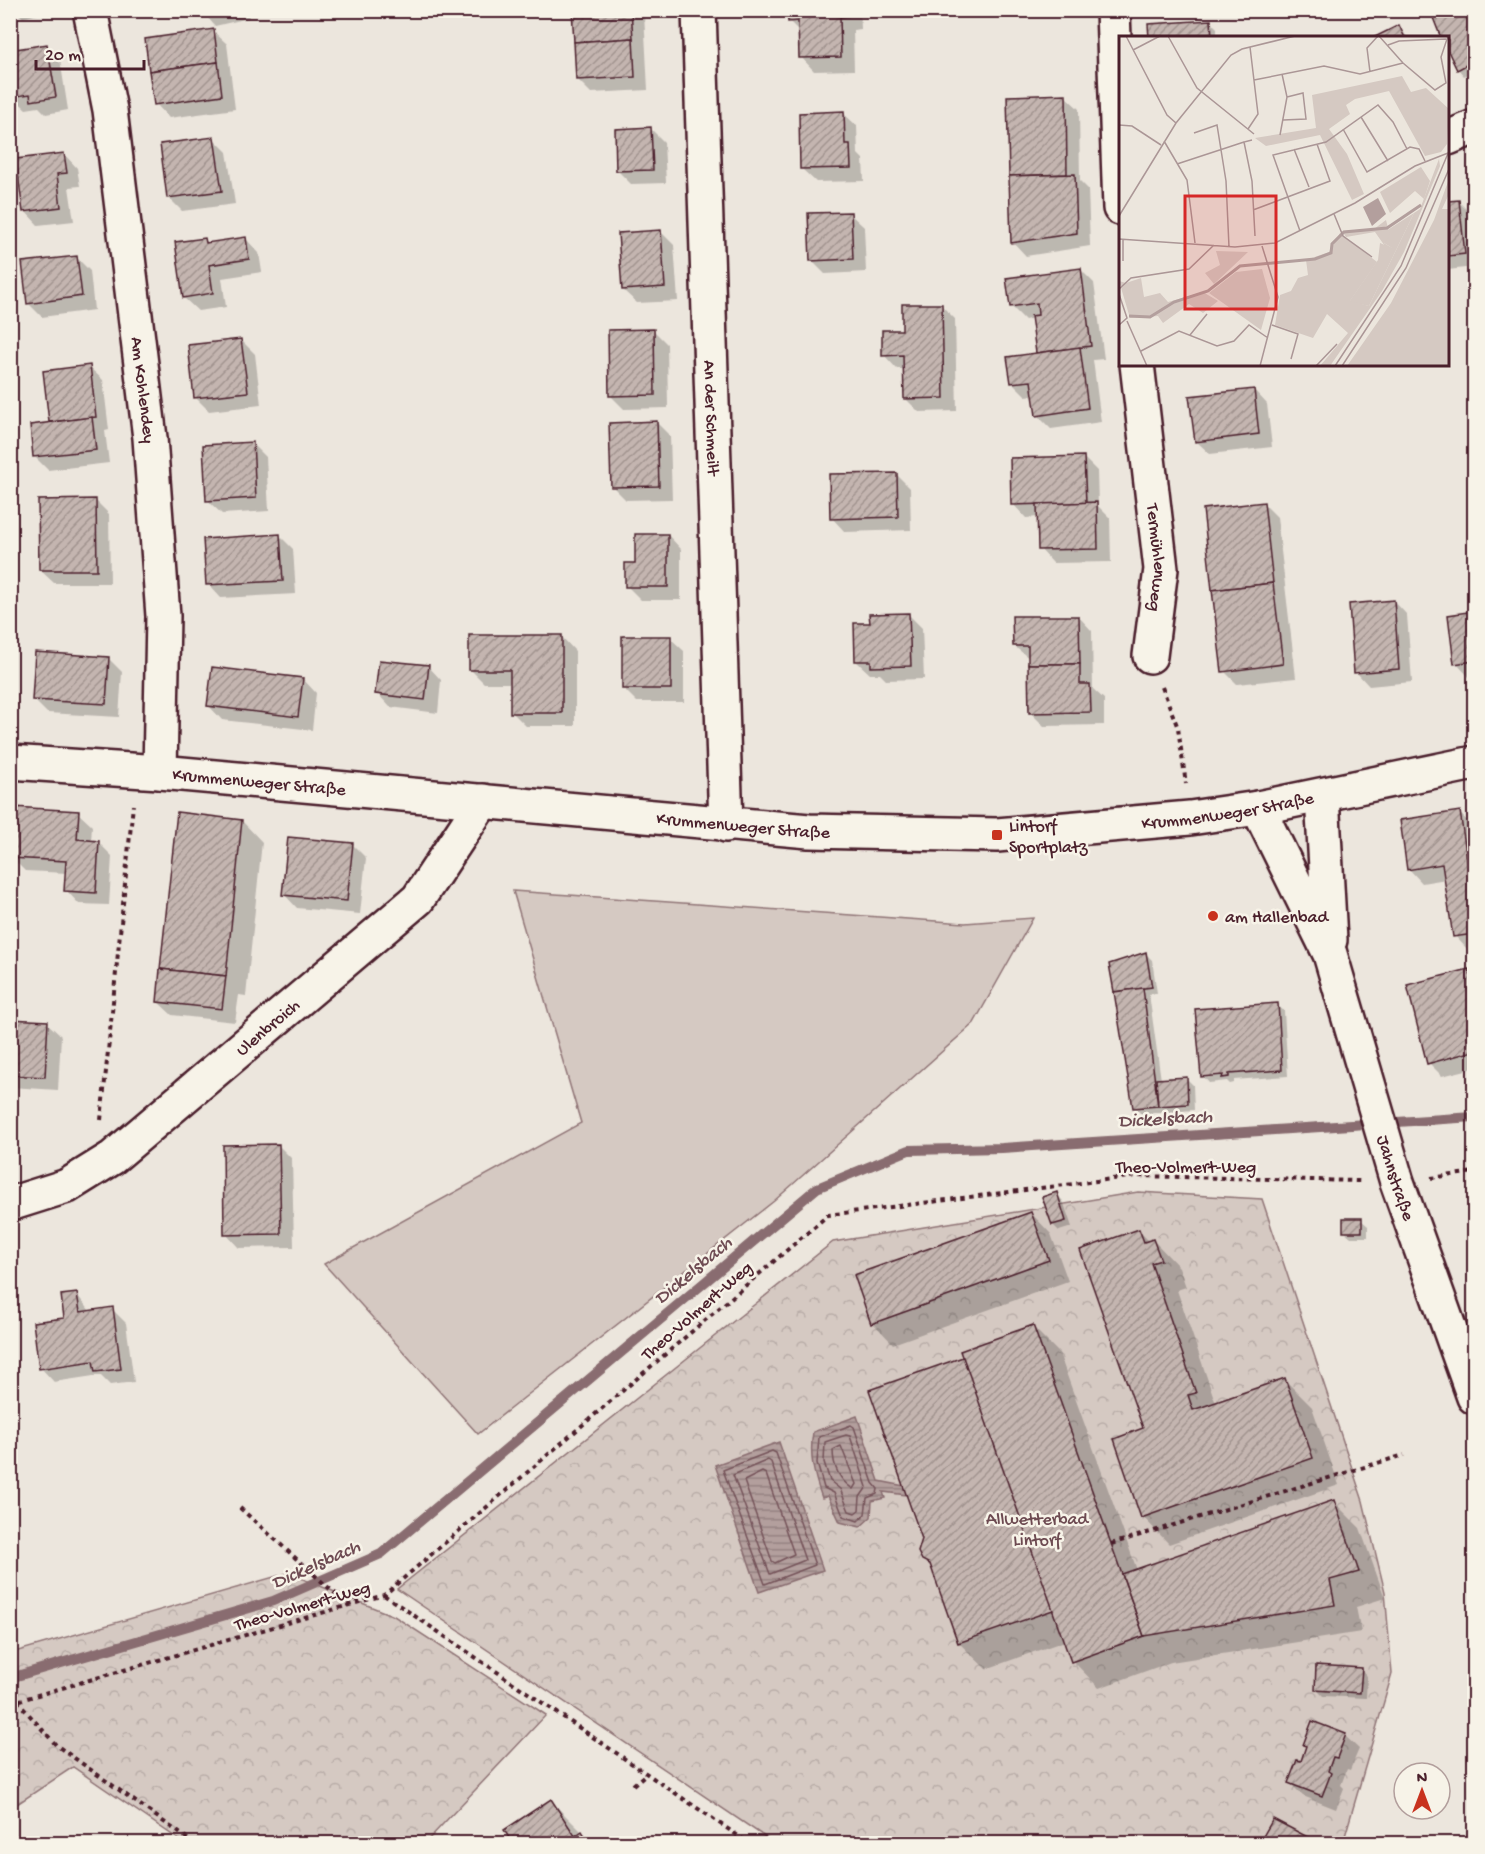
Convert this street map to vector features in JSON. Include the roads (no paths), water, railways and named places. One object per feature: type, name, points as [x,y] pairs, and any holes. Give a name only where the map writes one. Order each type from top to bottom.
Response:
[{"type":"street","name":"Am Kohlendey","points":[[90,10],[110,110],[150,438],[163,616],[148,771]]},
{"type":"street","name":"An der Schmeilt","points":[[699,10],[726,825]]},
{"type":"street","points":[[1113,10],[1119,180]]},
{"type":"street","points":[[1449,138],[1474,127]]},
{"type":"street","name":"Termühlenweg","points":[[1137,366],[1161,569],[1150,656]]},
{"type":"street","name":"Krummenweger Straße","points":[[10,762],[148,771],[820,832],[997,835],[1190,818],[1258,808],[1474,763]]},
{"type":"street","name":"Jahnstraße","points":[[1322,796],[1330,954]]},
{"type":"street","name":"Ulenbroich","points":[[10,1204],[67,1186],[112,1158],[418,898],[483,801]]},
{"type":"street","name":"Jahnstraße","points":[[1258,808],[1330,954],[1372,1090],[1395,1176],[1474,1397]]},
{"type":"water","points":[[857,1416],[879,1481],[904,1486],[907,1495],[883,1492],[885,1498],[872,1501],[871,1517],[860,1527],[840,1522],[828,1496],[822,1498],[812,1458],[813,1432]]},
{"type":"water","points":[[779,1442],[823,1570],[759,1592],[715,1465]]},
{"type":"waterway","name":"Dickelsbach","points":[[10,1678],[273,1601],[381,1554],[817,1188],[909,1150],[1002,1148],[1474,1117]]},
{"type":"place","name":"Lintorf Sportplatz","points":[[997,835]]},
{"type":"place","name":"am Hallenbad","points":[[1213,916]]},
{"type":"park label","name":"Allwetterbad Lintorf","points":[[1037,1528]]}]
